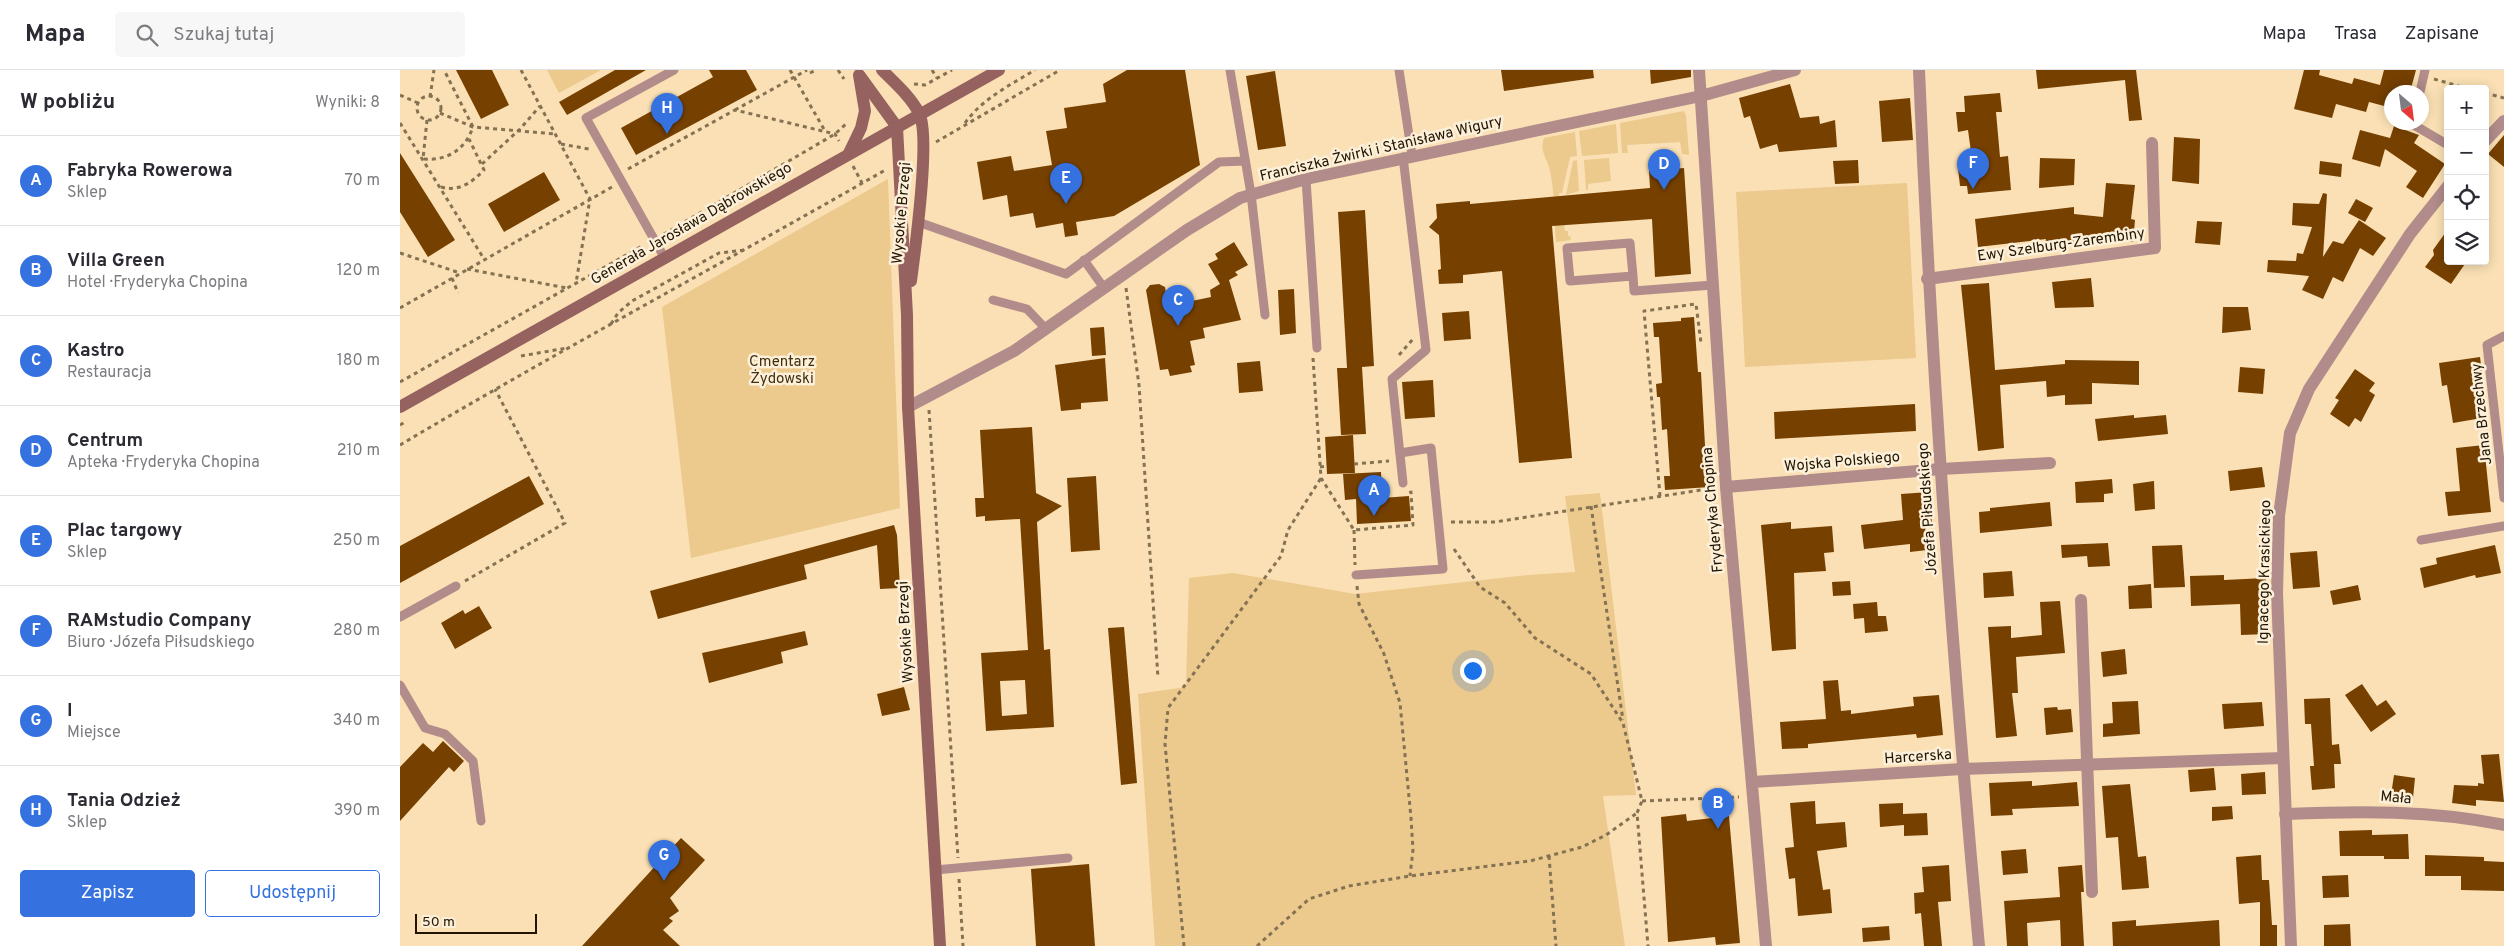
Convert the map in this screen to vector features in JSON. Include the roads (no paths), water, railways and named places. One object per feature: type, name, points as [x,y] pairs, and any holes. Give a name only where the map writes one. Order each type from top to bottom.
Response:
[{"type":"street","points":[[882,70],[901,89],[920,114]]},
{"type":"street","name":"Generała Jarosława Dąbrowskiego","points":[[400,406],[999,70]]},
{"type":"street","name":"Fryderyka Chopina","points":[[1699,70],[1726,487],[1766,946]]},
{"type":"street","name":"Franciszka Żwirki i Stanisława Wigury","points":[[908,407],[1014,351],[1187,230],[1240,198],[1306,178],[1701,96],[1795,70]]},
{"type":"street","name":"Józefa Piłsudskiego","points":[[1919,70],[1928,279],[1962,769],[1978,946]]},
{"type":"street","points":[[858,73],[897,126]]},
{"type":"street","points":[[848,153],[861,128],[865,111],[858,73]]},
{"type":"street","name":"Wysokie Brzegi","points":[[907,316],[918,222],[923,150],[920,114]]},
{"type":"street","points":[[2489,137],[2504,121]]},
{"type":"street","name":"Wysokie Brzegi","points":[[897,126],[907,316],[908,407],[940,946]]},
{"type":"street","name":"Ewy Szelburg-Zarembiny","points":[[1928,279],[2154,248],[2152,143]]},
{"type":"street","name":"Ignacego Krasickiego","points":[[2291,946],[2277,593],[2279,516],[2290,433],[2309,389],[2410,234],[2444,191]]},
{"type":"street","name":"Wojska Polskiego","points":[[1726,487],[1941,469],[2050,463]]},
{"type":"street","points":[[2081,600],[2092,892]]},
{"type":"street","name":"Harcerska","points":[[1752,782],[1962,769],[2283,758]]},
{"type":"street","name":"Mała","points":[[2285,814],[2374,811],[2478,820],[2504,825]]},
{"type":"lane","points":[[664,257],[586,118],[674,70]]},
{"type":"lane","points":[[1230,70],[1251,194],[1265,315]]},
{"type":"lane","points":[[1399,70],[1426,350],[1392,379],[1396,452],[1403,483]]},
{"type":"lane","points":[[2422,130],[2444,143]]},
{"type":"lane","points":[[918,222],[1066,274],[1219,162],[1245,161]]},
{"type":"lane","points":[[1306,178],[1317,348]]},
{"type":"lane","points":[[1633,276],[1570,281],[1567,248],[1630,243],[1633,276],[1634,291],[1713,285]]},
{"type":"lane","points":[[1084,260],[1104,288]]},
{"type":"lane","points":[[993,300],[1026,308],[1046,329]]},
{"type":"lane","name":"Jana Brzechwy","points":[[2504,336],[2488,345],[2504,498]]},
{"type":"lane","points":[[1356,575],[1443,570],[1430,448],[1396,452]]},
{"type":"lane","points":[[2422,540],[2504,526]]},
{"type":"lane","points":[[400,617],[456,586]]},
{"type":"lane","points":[[400,685],[425,728],[445,734],[473,760],[481,822]]},
{"type":"lane","points":[[935,870],[1068,858]]},
{"type":"place","name":"Tania Odzież","points":[[667,134]]},
{"type":"place","name":"RAMstudio Company","points":[[1973,189]]},
{"type":"place","name":"Centrum","points":[[1664,190]]},
{"type":"place","name":"Plac targowy","points":[[1066,204]]},
{"type":"place","name":"Kastro","points":[[1178,326]]},
{"type":"place","name":"Fabryka Rowerowa","points":[[1374,516]]},
{"type":"place","name":"Villa Green","points":[[1718,829]]},
{"type":"place","name":"I","points":[[664,881]]},
{"type":"park label","name":"Cmentarz Żydowski","points":[[782,370]]}]
